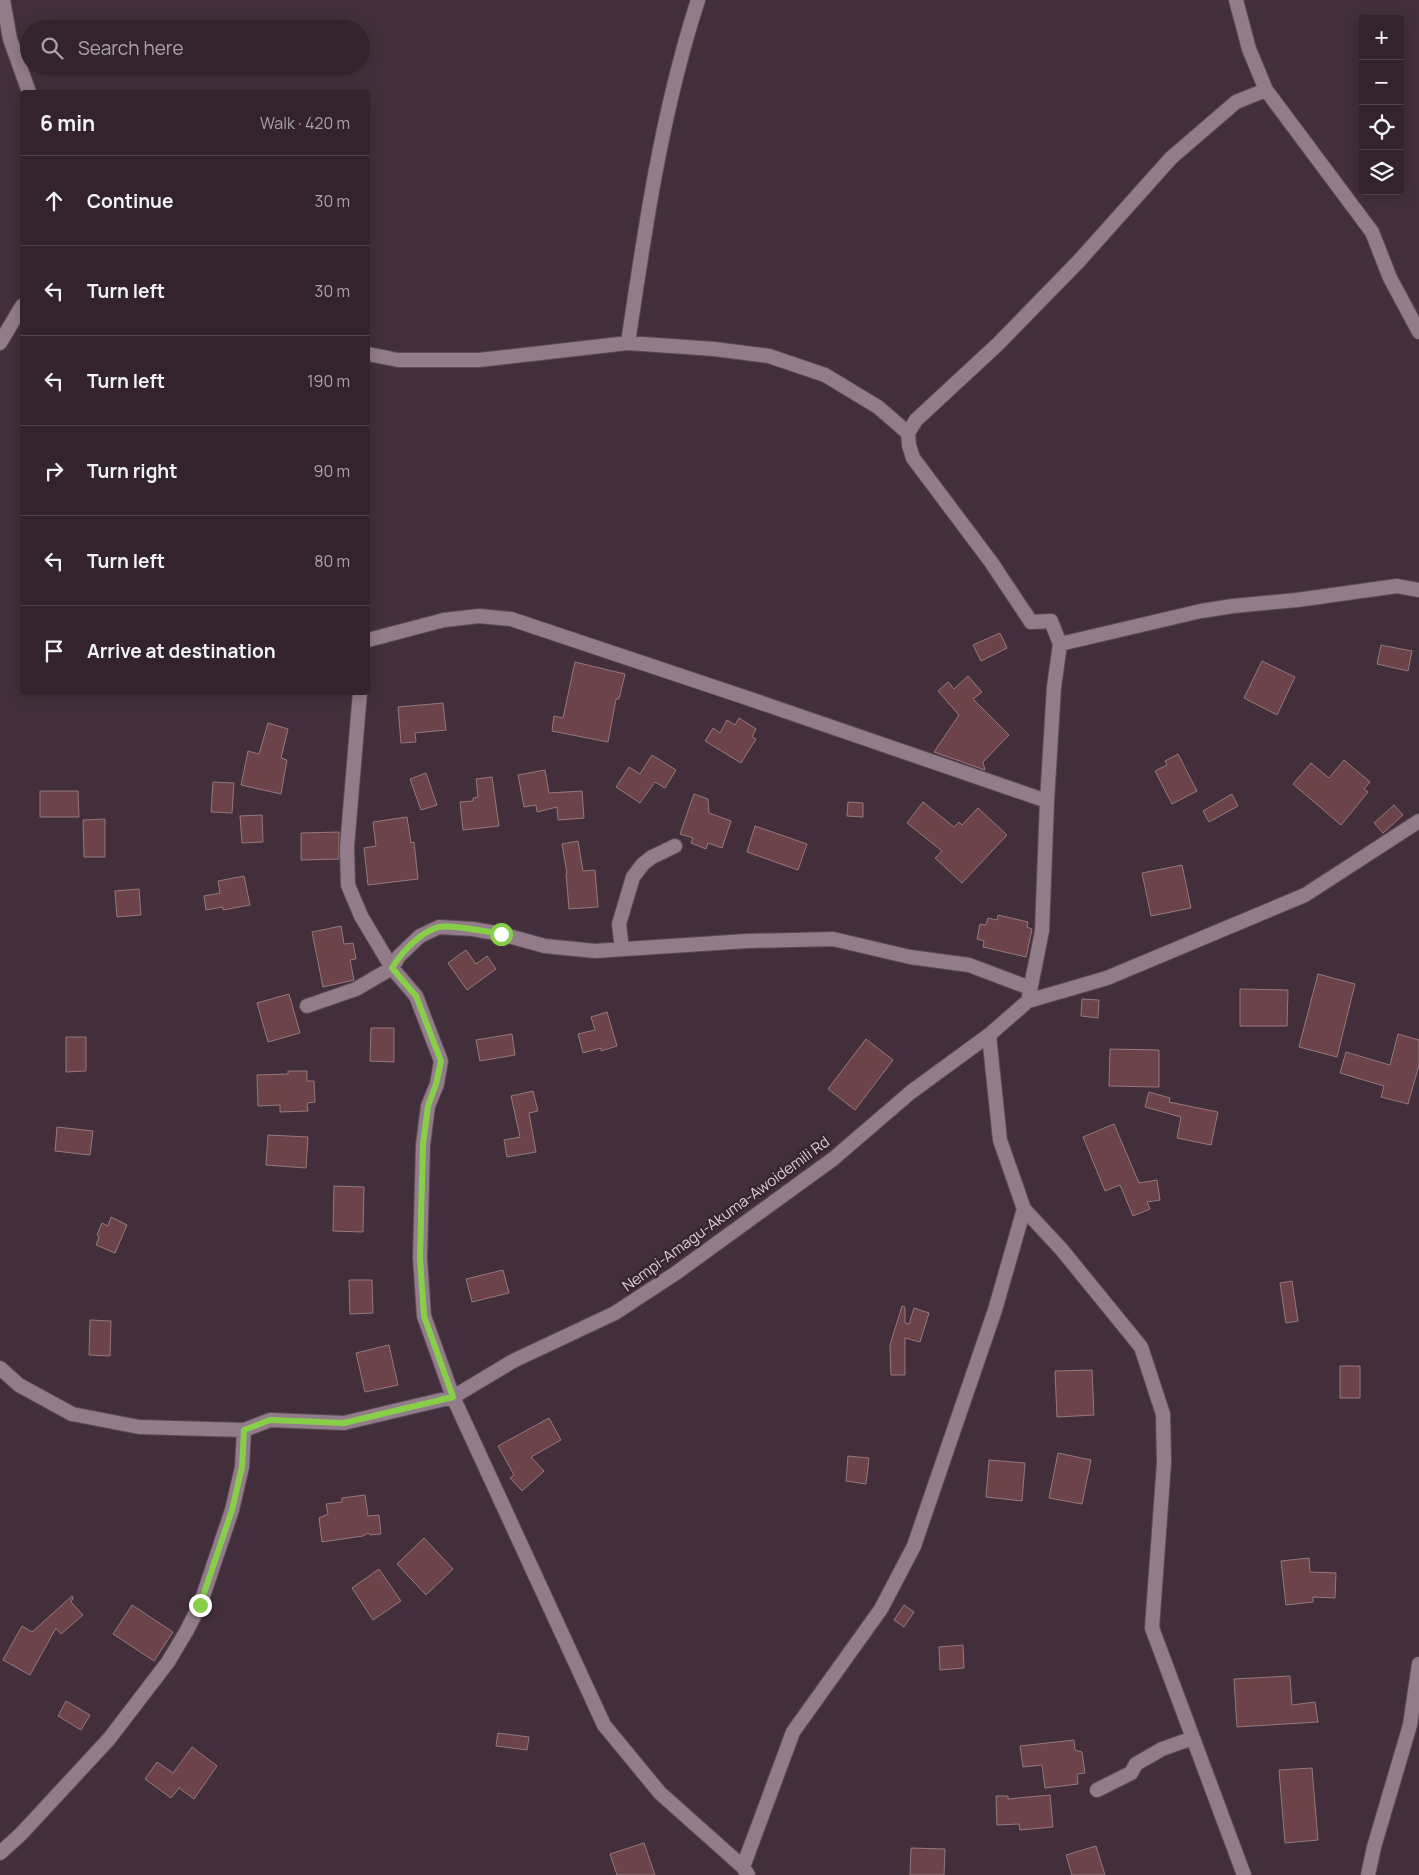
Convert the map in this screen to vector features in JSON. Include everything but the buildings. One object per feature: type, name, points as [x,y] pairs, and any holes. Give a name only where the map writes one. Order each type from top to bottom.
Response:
[{"type":"street","points":[[3,0],[10,38],[20,66]]},
{"type":"street","points":[[628,343],[641,257],[662,142],[682,50],[698,0]]},
{"type":"street","points":[[1236,0],[1249,49],[1266,90],[1372,232],[1390,278],[1419,332]]},
{"type":"street","points":[[23,75],[28,90]]},
{"type":"street","points":[[307,1006],[356,989],[392,968],[399,956],[420,936],[439,927],[472,929],[501,934],[545,946],[595,951],[748,940],[833,939],[910,957],[969,965],[1029,994],[1042,931],[1046,801],[1054,687],[1060,644],[1051,621],[1032,622],[991,562],[928,479],[913,458],[908,432],[916,420],[998,344],[1078,262],[1171,158],[1236,102],[1266,90]]},
{"type":"street","points":[[0,344],[20,309]]},
{"type":"street","points":[[370,354],[398,360],[479,360],[628,343],[714,348],[769,356],[825,375],[878,407],[908,432]]},
{"type":"street","points":[[1060,644],[1200,610],[1297,600],[1397,586],[1419,590]]},
{"type":"street","points":[[370,639],[444,620],[479,616],[511,619],[1046,801]]},
{"type":"street","points":[[360,695],[347,847],[348,885],[361,916],[392,968],[416,996],[441,1061],[436,1084],[428,1106],[423,1144],[420,1258],[424,1316],[453,1397],[604,1725],[660,1793],[745,1871],[793,1732],[881,1610],[914,1546],[995,1310],[1024,1209]]},
{"type":"street","name":"Nempi-Amagu-Akuma-Awoidemili Rd","points":[[0,1368],[19,1385],[72,1414],[139,1427],[244,1430],[270,1420],[344,1423],[453,1397],[513,1361],[615,1313],[676,1273],[833,1159],[911,1092],[989,1035],[1029,994],[1106,978],[1305,895],[1419,820]]},
{"type":"street","points":[[622,949],[619,924],[633,877],[643,864],[652,857],[675,846]]},
{"type":"street","points":[[989,1035],[1000,1140],[1024,1209],[1062,1250],[1140,1347],[1163,1414],[1164,1463],[1152,1628],[1244,1875]]},
{"type":"street","points":[[0,1853],[21,1834],[109,1739],[168,1662],[186,1632],[200,1605],[232,1510],[242,1467],[244,1430]]},
{"type":"street","points":[[1368,1875],[1376,1839],[1410,1725],[1419,1664]]},
{"type":"street","points":[[1097,1790],[1131,1774],[1136,1764],[1162,1749],[1193,1738]]},
{"type":"route","points":[[200,1605],[232,1510],[242,1467],[244,1430],[270,1420],[344,1423],[453,1397],[424,1316],[420,1258],[423,1144],[428,1106],[436,1084],[441,1061],[416,996],[392,968],[399,956],[420,936],[439,927],[472,929],[501,934]]}]
